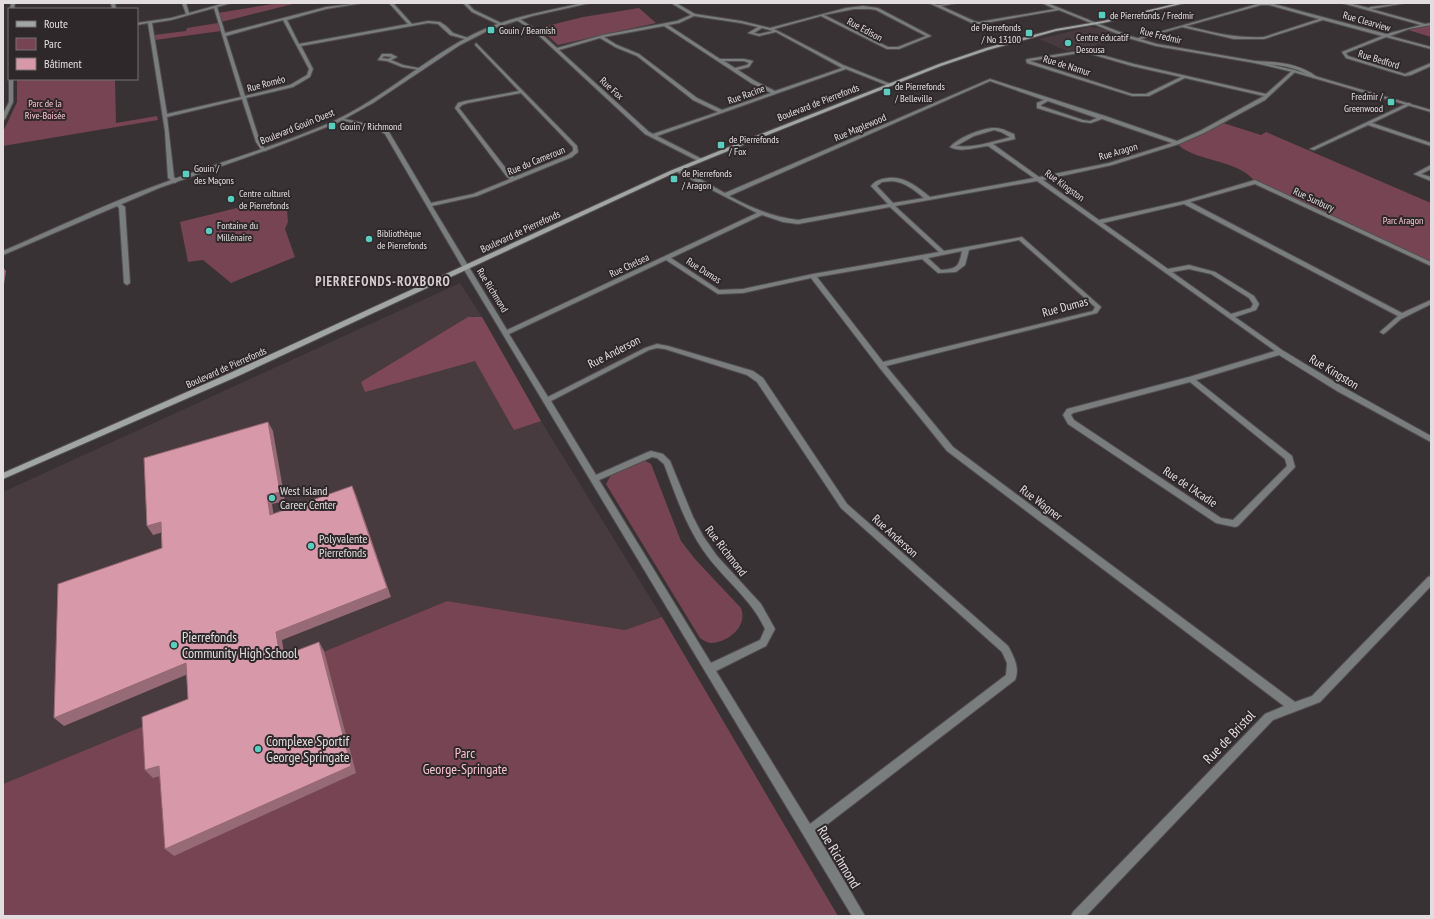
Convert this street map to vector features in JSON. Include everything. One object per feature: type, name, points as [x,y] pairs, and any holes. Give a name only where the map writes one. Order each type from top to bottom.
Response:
[{"type":"main road","name":"Boulevard de Pierrefonds","points":[[1056,30],[1067,25],[1087,20],[1164,3]]},
{"type":"main road","name":"Boulevard de Pierrefonds","points":[[3,476],[233,375],[700,160],[891,84],[975,53],[1056,30],[1183,3]]},
{"type":"street","points":[[184,3],[188,14]]},
{"type":"street","points":[[138,24],[150,23],[229,3]]},
{"type":"street","points":[[224,35],[326,8],[360,3]]},
{"type":"street","points":[[391,3],[410,24]]},
{"type":"street","points":[[465,3],[473,11],[501,24]]},
{"type":"street","name":"Boulevard Gouin Ouest","points":[[3,253],[175,181],[307,134],[340,119],[469,39],[501,24],[588,3]]},
{"type":"street","points":[[673,3],[694,15],[777,31],[845,68],[891,84]]},
{"type":"street","points":[[931,3],[973,22],[979,23],[1059,9]]},
{"type":"street","points":[[937,6],[955,3]]},
{"type":"street","name":"Rue Fredmir","points":[[1044,3],[1137,39],[1167,47],[1255,62],[1294,71],[1431,111]]},
{"type":"street","points":[[1344,3],[1425,25]]},
{"type":"street","points":[[1367,9],[1403,3]]},
{"type":"street","name":"Rue Clearview","points":[[1137,39],[1264,4],[1277,5],[1386,34],[1431,48]]},
{"type":"street","points":[[215,7],[258,142],[264,150]]},
{"type":"street","name":"Rue Edison","points":[[770,29],[821,15],[862,7],[872,8],[929,36],[896,48],[887,48],[821,15]]},
{"type":"street","points":[[557,49],[601,37],[665,25],[684,20],[694,15]]},
{"type":"street","points":[[1183,26],[1229,36],[1255,39],[1264,38],[1324,18]]},
{"type":"street","name":"Rue Fox","points":[[517,19],[532,28],[557,49],[644,130],[700,160]]},
{"type":"street","name":"Rue Roméo","points":[[165,116],[291,86],[309,76],[311,69],[284,20]]},
{"type":"street","points":[[298,44],[428,22],[439,23],[445,27],[450,34],[469,39]]},
{"type":"street","points":[[150,23],[165,116],[171,178],[175,181]]},
{"type":"street","name":"Rue Bedford","points":[[1431,24],[1386,34],[1343,53],[1343,55],[1405,75],[1431,64]]},
{"type":"street","points":[[665,25],[758,85],[775,93]]},
{"type":"street","points":[[762,27],[750,34],[759,35],[777,31]]},
{"type":"street","points":[[601,37],[616,46],[638,55],[693,98],[722,112]]},
{"type":"street","name":"Rue du Cameroun","points":[[429,205],[475,195],[570,156],[576,150],[476,44]]},
{"type":"street","name":"Rue de Namur","points":[[1184,77],[1147,95],[1132,95],[1028,62],[1028,60],[1058,55],[1092,53],[1133,65],[1266,95]]},
{"type":"street","points":[[388,60],[402,66],[421,69]]},
{"type":"street","points":[[721,60],[742,60],[752,62],[748,66],[734,70]]},
{"type":"street","name":"Rue Fredmir","points":[[1255,62],[1279,63],[1294,66],[1315,77]]},
{"type":"street","name":"Rue Racine","points":[[653,136],[845,68]]},
{"type":"street","name":"Rue Aragon","points":[[677,170],[760,214],[784,222],[798,222],[1039,179],[1110,164],[1177,143],[1202,132],[1263,99],[1294,71]]},
{"type":"street","points":[[3,119],[11,102],[11,80]]},
{"type":"street","name":"Rue Maplewood","points":[[726,195],[990,80],[1177,143]]},
{"type":"street","points":[[514,179],[509,176],[457,108],[460,104],[466,102],[522,92]]},
{"type":"street","points":[[1048,99],[1038,104],[1039,107],[1082,121],[1091,122],[1103,117]]},
{"type":"street","points":[[1312,149],[1408,104]]},
{"type":"street","name":"Rue Richmond","points":[[340,119],[379,128],[386,132],[466,268],[859,916]]},
{"type":"street","points":[[1368,123],[1431,145]]},
{"type":"street","points":[[991,129],[1012,135],[1013,138],[989,144],[963,148],[952,146],[991,129]]},
{"type":"street","name":"Rue Kingston","points":[[989,144],[1280,352],[1340,389],[1431,439]]},
{"type":"street","points":[[1431,167],[1417,174],[1431,180]]},
{"type":"street","points":[[928,198],[904,180],[893,179],[877,182],[874,186],[892,206],[943,253]]},
{"type":"street","name":"Rue Sunbury","points":[[1098,222],[1185,202],[1255,182],[1431,264]]},
{"type":"street","points":[[1185,202],[1402,315]]},
{"type":"street","points":[[118,204],[122,207],[127,283]]},
{"type":"street","name":"Rue Chelsea","points":[[506,333],[760,214]]},
{"type":"street","name":"Rue Dumas","points":[[666,258],[718,292],[743,291],[813,276],[1020,238],[1098,307],[1094,312],[881,365]]},
{"type":"street","points":[[923,257],[940,272],[954,271],[962,265],[966,248]]},
{"type":"street","points":[[1167,271],[1189,267],[1213,273],[1252,297],[1256,304],[1254,309],[1230,316]]},
{"type":"street","name":"Rue Wagner","points":[[813,276],[881,365],[950,449],[1295,708]]},
{"type":"street","points":[[1383,332],[1390,322],[1431,302]]},
{"type":"street","name":"Rue Anderson","points":[[547,400],[647,348],[657,346],[666,347],[750,373],[760,380],[844,506],[1005,649],[1012,663],[1011,677],[808,832]]},
{"type":"street","name":"Rue de l'Acadie","points":[[1192,378],[1289,458],[1291,467],[1235,524],[1219,521],[1071,422],[1067,415],[1070,411],[1192,378],[1280,352]]},
{"type":"street","name":"Rue Richmond","points":[[595,479],[651,454],[660,456],[667,463],[696,531],[707,549],[765,616],[770,629],[764,643],[709,669]]},
{"type":"street","name":"Rue de Bristol","points":[[1077,916],[1268,717],[1316,700],[1431,580]]},
{"type":"shaded area","points":[[1089,27],[1100,28],[1125,37],[1095,45],[1101,48],[1067,51],[1039,39]]},
{"type":"shaded area","name":"Polyvalente Pierrefonds","points":[[460,283],[482,317],[541,421],[662,617],[625,630],[447,601],[3,784],[3,492]]},
{"type":"shaded area","points":[[468,317],[482,317],[541,421],[514,430],[475,361],[365,392],[361,382]]},
{"type":"green space","points":[[279,3],[297,3],[221,22],[218,13]]},
{"type":"green space","points":[[639,8],[656,23],[558,45],[539,28],[583,17]]},
{"type":"green space","points":[[218,23],[221,31],[155,40],[154,35],[186,31],[187,28]]},
{"type":"green space","points":[[1431,24],[1431,37],[1405,29]]},
{"type":"green space","name":"Parc de la Rive-Boisée","points":[[17,80],[115,80],[116,123],[157,116],[158,120],[3,146],[3,132],[17,102]]},
{"type":"green space","name":"Parc Aragon","points":[[1220,122],[1261,135],[1266,132],[1431,203],[1431,264],[1255,182],[1248,174],[1238,169],[1183,149],[1177,143]]},
{"type":"green space","points":[[261,202],[287,210],[288,222],[285,229],[295,257],[231,283],[203,260],[188,262],[180,222]]},
{"type":"green space","points":[[644,460],[651,464],[681,541],[695,559],[741,608],[742,621],[739,627],[724,640],[711,643],[700,638],[606,484],[611,475]]},
{"type":"green space","name":"Parc George-Springate","points":[[447,601],[625,630],[662,617],[838,916],[3,916],[3,784]]},
{"type":"building","name":"Pierrefonds Community High School","points":[[268,422],[280,492],[267,495],[270,515],[352,486],[387,588],[276,632],[280,657],[319,642],[351,766],[165,849],[159,766],[145,770],[142,717],[188,699],[186,663],[54,718],[58,584],[162,548],[161,522],[147,526],[144,458]]},
{"type":"place","name":"de Pierrefonds / Fredmir","points":[[1102,15]]},
{"type":"place","name":"Gouin / Beamish","points":[[491,30]]},
{"type":"place","name":"de Pierrefonds / No 13100","points":[[1029,33]]},
{"type":"place","name":"Centre éducatif Desousa","points":[[1068,43]]},
{"type":"place","name":"de Pierrefonds / Belleville","points":[[887,92]]},
{"type":"place","name":"Fredmir / Greenwood","points":[[1391,102]]},
{"type":"place","name":"Gouin / Richmond","points":[[332,126]]},
{"type":"place","name":"de Pierrefonds / Fox","points":[[721,145]]},
{"type":"place","name":"Gouin / des Maçons","points":[[186,174]]},
{"type":"place","name":"de Pierrefonds / Aragon","points":[[674,179]]},
{"type":"place","name":"Centre culturel de Pierrefonds","points":[[231,199]]},
{"type":"place","name":"Fontaine du Millénaire","points":[[209,231]]},
{"type":"place","name":"Bibliothèque de Pierrefonds","points":[[369,239]]},
{"type":"place","name":"West Island Career Center","points":[[272,498]]},
{"type":"place","name":"Polyvalente Pierrefonds","points":[[311,546]]},
{"type":"place","name":"Pierrefonds Community High School","points":[[174,645]]},
{"type":"place","name":"Complexe Sportif George Springate","points":[[258,749]]},
{"type":"district","name":"PIERREFONDS-ROXBORO","points":[[383,281]]}]
